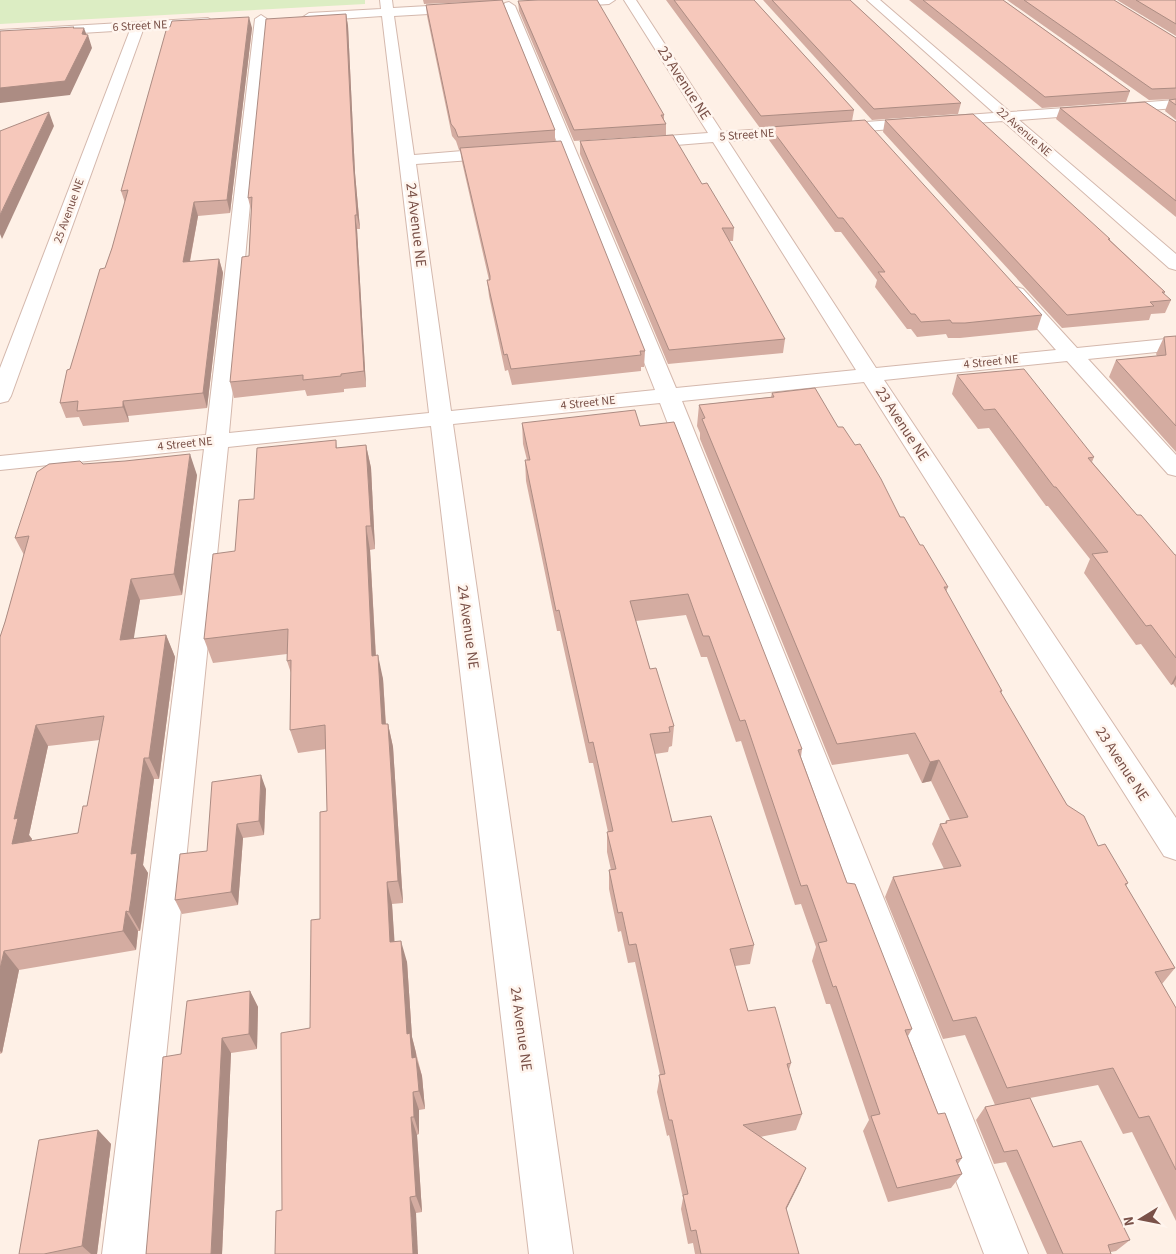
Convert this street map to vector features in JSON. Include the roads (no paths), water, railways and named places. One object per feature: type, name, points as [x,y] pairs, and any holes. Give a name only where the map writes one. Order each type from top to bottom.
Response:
[{"type":"street","points":[[549,3],[609,0]]},
{"type":"street","name":"23 Avenue NE","points":[[630,0],[1176,846]]},
{"type":"street","name":"22 Avenue NE","points":[[873,0],[1176,264]]},
{"type":"street","points":[[300,17],[386,6],[471,8]]},
{"type":"street","name":"24 Avenue NE","points":[[386,6],[408,160],[440,418],[551,1254]]},
{"type":"street","points":[[509,6],[668,395],[1006,1254]]},
{"type":"street","points":[[124,1254],[216,441],[261,19]]},
{"type":"street","name":"6 Street NE","points":[[0,34],[224,21]]},
{"type":"street","name":"25 Avenue NE","points":[[0,396],[138,26]]},
{"type":"street","points":[[1130,96],[1161,118]]},
{"type":"street","name":"5 Street NE","points":[[626,144],[719,137],[860,120],[1006,117],[1176,104]]},
{"type":"street","points":[[860,120],[879,140]]},
{"type":"street","points":[[408,160],[510,153]]},
{"type":"street","points":[[1002,278],[1176,470]]},
{"type":"street","name":"4 Street NE","points":[[0,463],[1176,344]]}]
